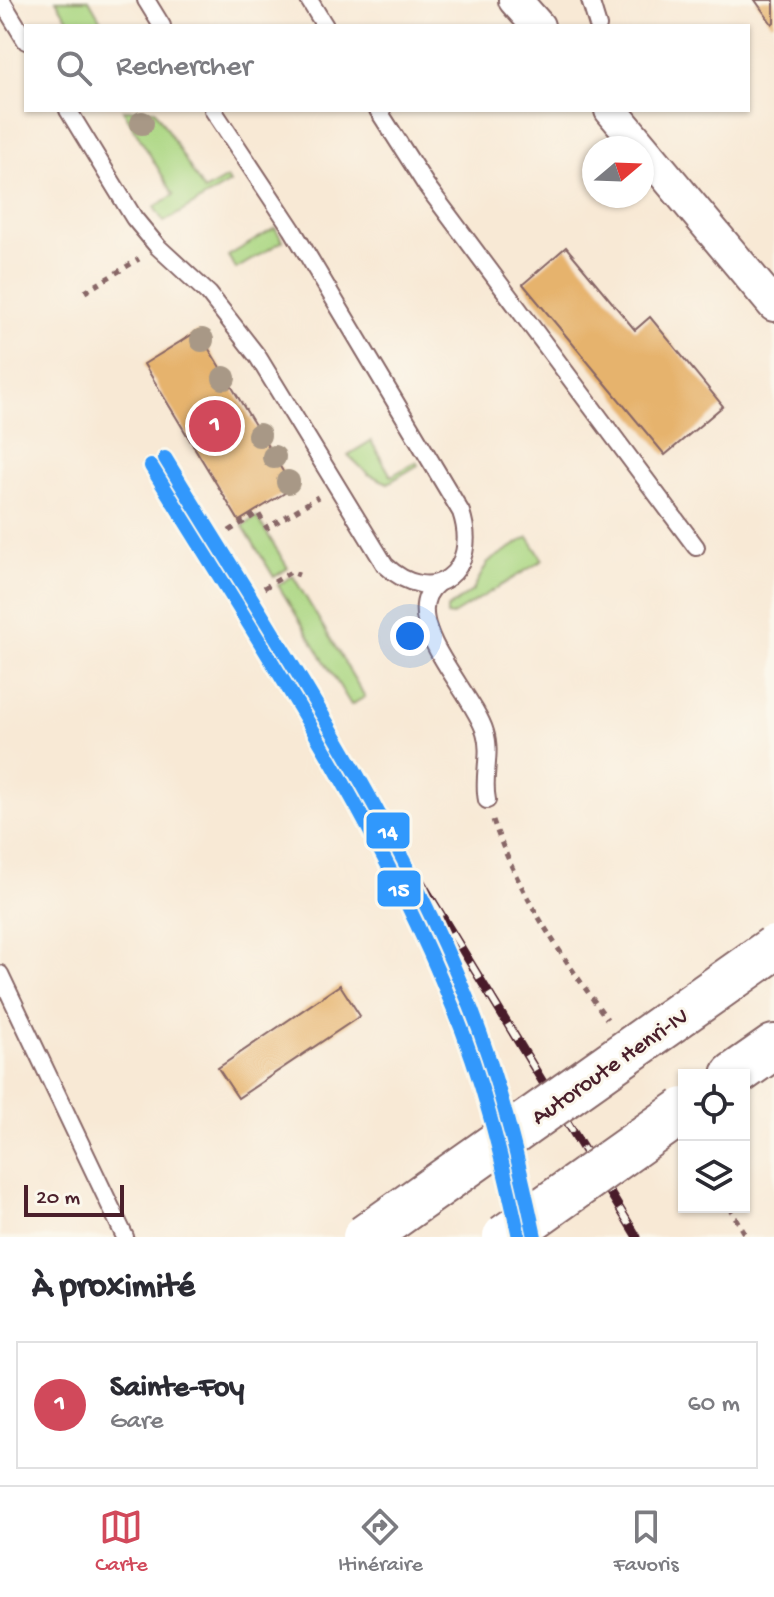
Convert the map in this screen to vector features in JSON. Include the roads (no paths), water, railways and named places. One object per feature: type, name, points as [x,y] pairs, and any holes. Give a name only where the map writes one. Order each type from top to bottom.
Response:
[{"type":"highway","name":"Autoroute Henri-IV","points":[[365,1237],[774,948]]},
{"type":"highway","points":[[743,1069],[774,1047]]},
{"type":"highway","points":[[505,1237],[678,1114]]},
{"type":"street","points":[[515,0],[536,24]]},
{"type":"street","points":[[613,112],[774,305]]},
{"type":"lane","points":[[1,0],[24,38]]},
{"type":"lane","points":[[146,0],[161,24]]},
{"type":"lane","points":[[309,0],[324,24]]},
{"type":"lane","points":[[590,0],[597,24]]},
{"type":"lane","points":[[69,112],[134,218],[158,247],[227,314],[279,389],[378,557],[409,584],[437,584]]},
{"type":"lane","points":[[214,112],[292,229],[461,512],[467,539],[466,553],[457,570],[427,595],[422,612],[434,641],[484,729],[487,800]]},
{"type":"lane","points":[[379,112],[426,185],[696,547]]},
{"type":"lane","points":[[0,974],[125,1237]]},
{"type":"railway","points":[[358,778],[637,1237]]},
{"type":"place","name":"Sainte-Foy","points":[[215,426]]}]
